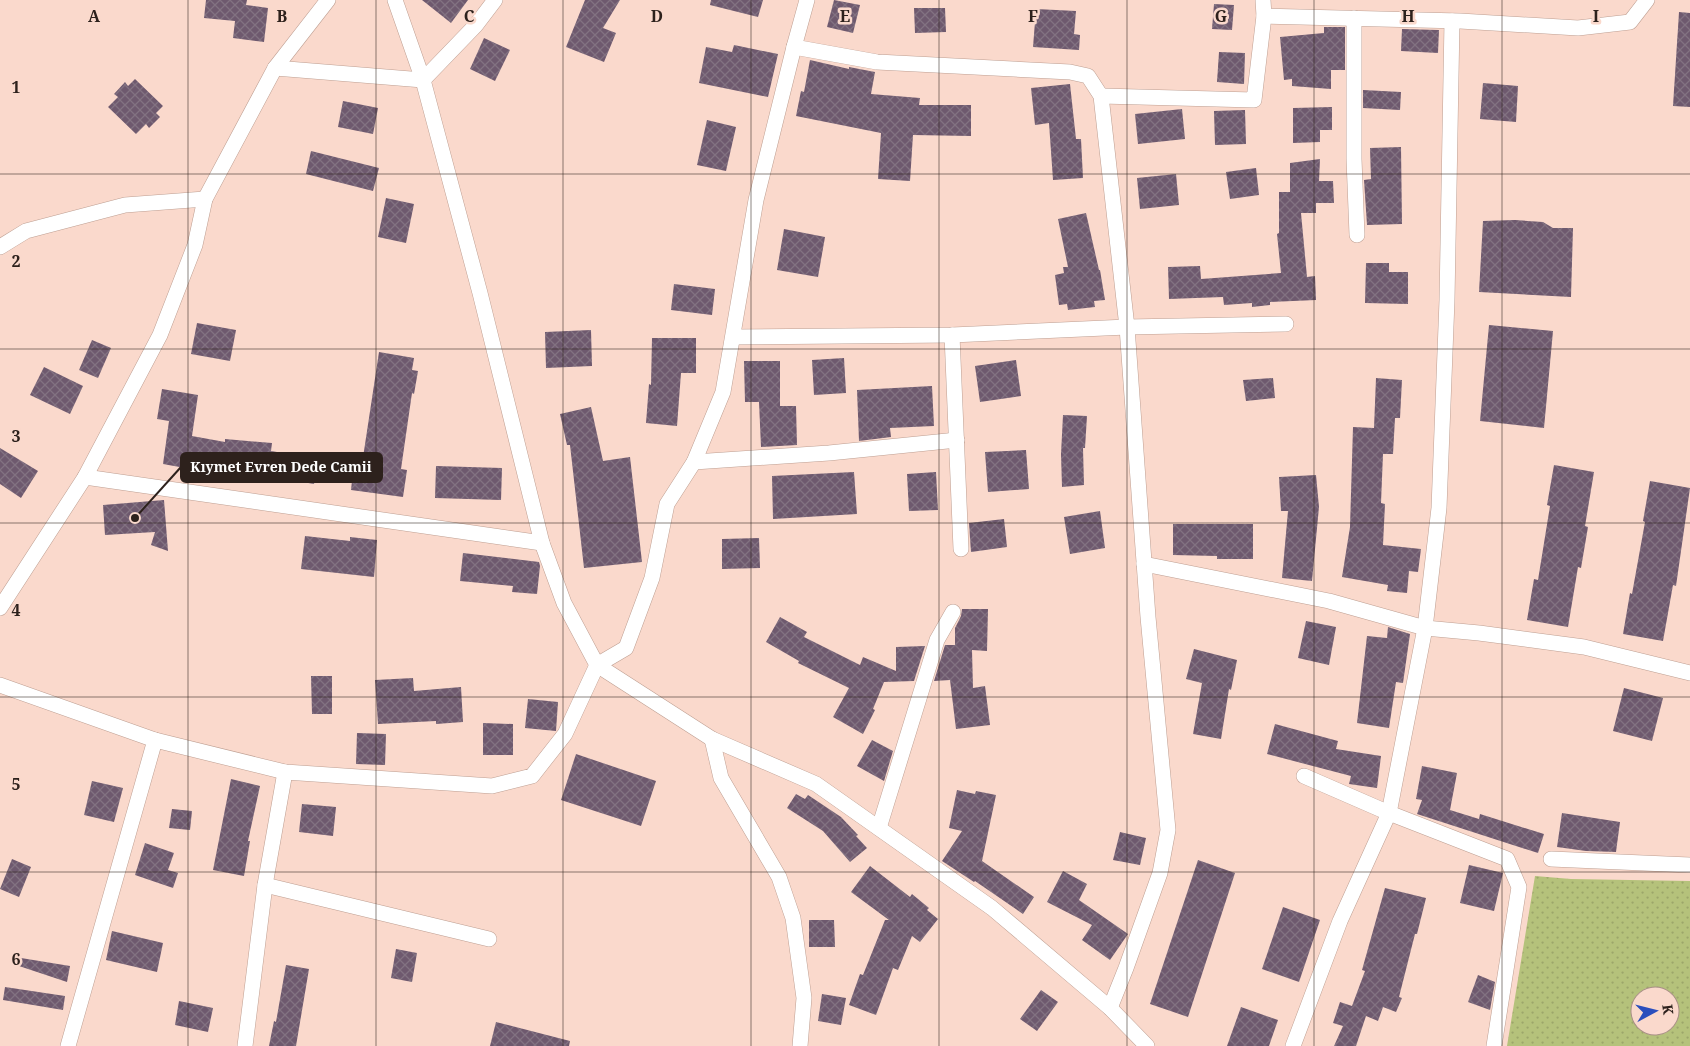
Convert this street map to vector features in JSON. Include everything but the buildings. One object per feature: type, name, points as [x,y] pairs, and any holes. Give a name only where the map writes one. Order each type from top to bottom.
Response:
[{"type":"street","points":[[0,608],[85,477],[160,335],[195,245],[205,199],[275,68],[328,0]]},
{"type":"street","points":[[395,0],[424,80],[480,293],[542,543],[564,603],[597,665],[712,739],[816,784],[992,908],[1110,1008],[1147,1046]]},
{"type":"street","points":[[424,80],[476,25],[495,0]]},
{"type":"street","points":[[0,685],[155,740],[286,772],[492,786],[532,776],[565,734],[597,665],[626,648],[652,578],[667,504],[694,462],[724,392],[756,200],[807,0]]},
{"type":"street","points":[[1101,96],[1254,100],[1264,16],[1264,0]]},
{"type":"street","points":[[1264,16],[1452,21],[1578,28],[1630,22],[1647,0]]},
{"type":"street","points":[[1354,18],[1354,159],[1357,235]]},
{"type":"street","points":[[1293,1046],[1340,920],[1389,813],[1425,628],[1439,508],[1447,300],[1452,21]]},
{"type":"street","points":[[794,47],[877,62],[1070,72],[1088,76],[1101,96],[1127,327],[1144,564],[1168,830],[1160,873],[1110,1008]]},
{"type":"street","points":[[275,68],[424,80]]},
{"type":"street","points":[[0,247],[26,231],[125,205],[205,199]]},
{"type":"street","points":[[733,337],[952,335],[1127,327],[1286,324]]},
{"type":"street","points":[[952,335],[961,550]]},
{"type":"street","points":[[694,462],[829,453],[956,440]]},
{"type":"street","points":[[85,477],[542,543]]},
{"type":"street","points":[[1144,564],[1329,601],[1425,628],[1480,633],[1584,647],[1690,673]]},
{"type":"street","points":[[879,828],[937,640],[953,612]]},
{"type":"street","points":[[712,739],[721,778],[779,876],[793,918],[804,998],[800,1046]]},
{"type":"street","points":[[68,1046],[155,740]]},
{"type":"street","points":[[245,1046],[265,885],[286,772]]},
{"type":"street","points":[[1304,776],[1389,813],[1506,859],[1519,887],[1494,1046]]},
{"type":"street","points":[[1551,859],[1690,865]]},
{"type":"street","points":[[265,885],[489,939]]},
{"type":"green space","points":[[1535,876],[1571,879],[1690,881],[1690,1046],[1507,1046]]},
{"type":"place","name":"Kıymet Evren Dede Camii","points":[[135,518]]}]
